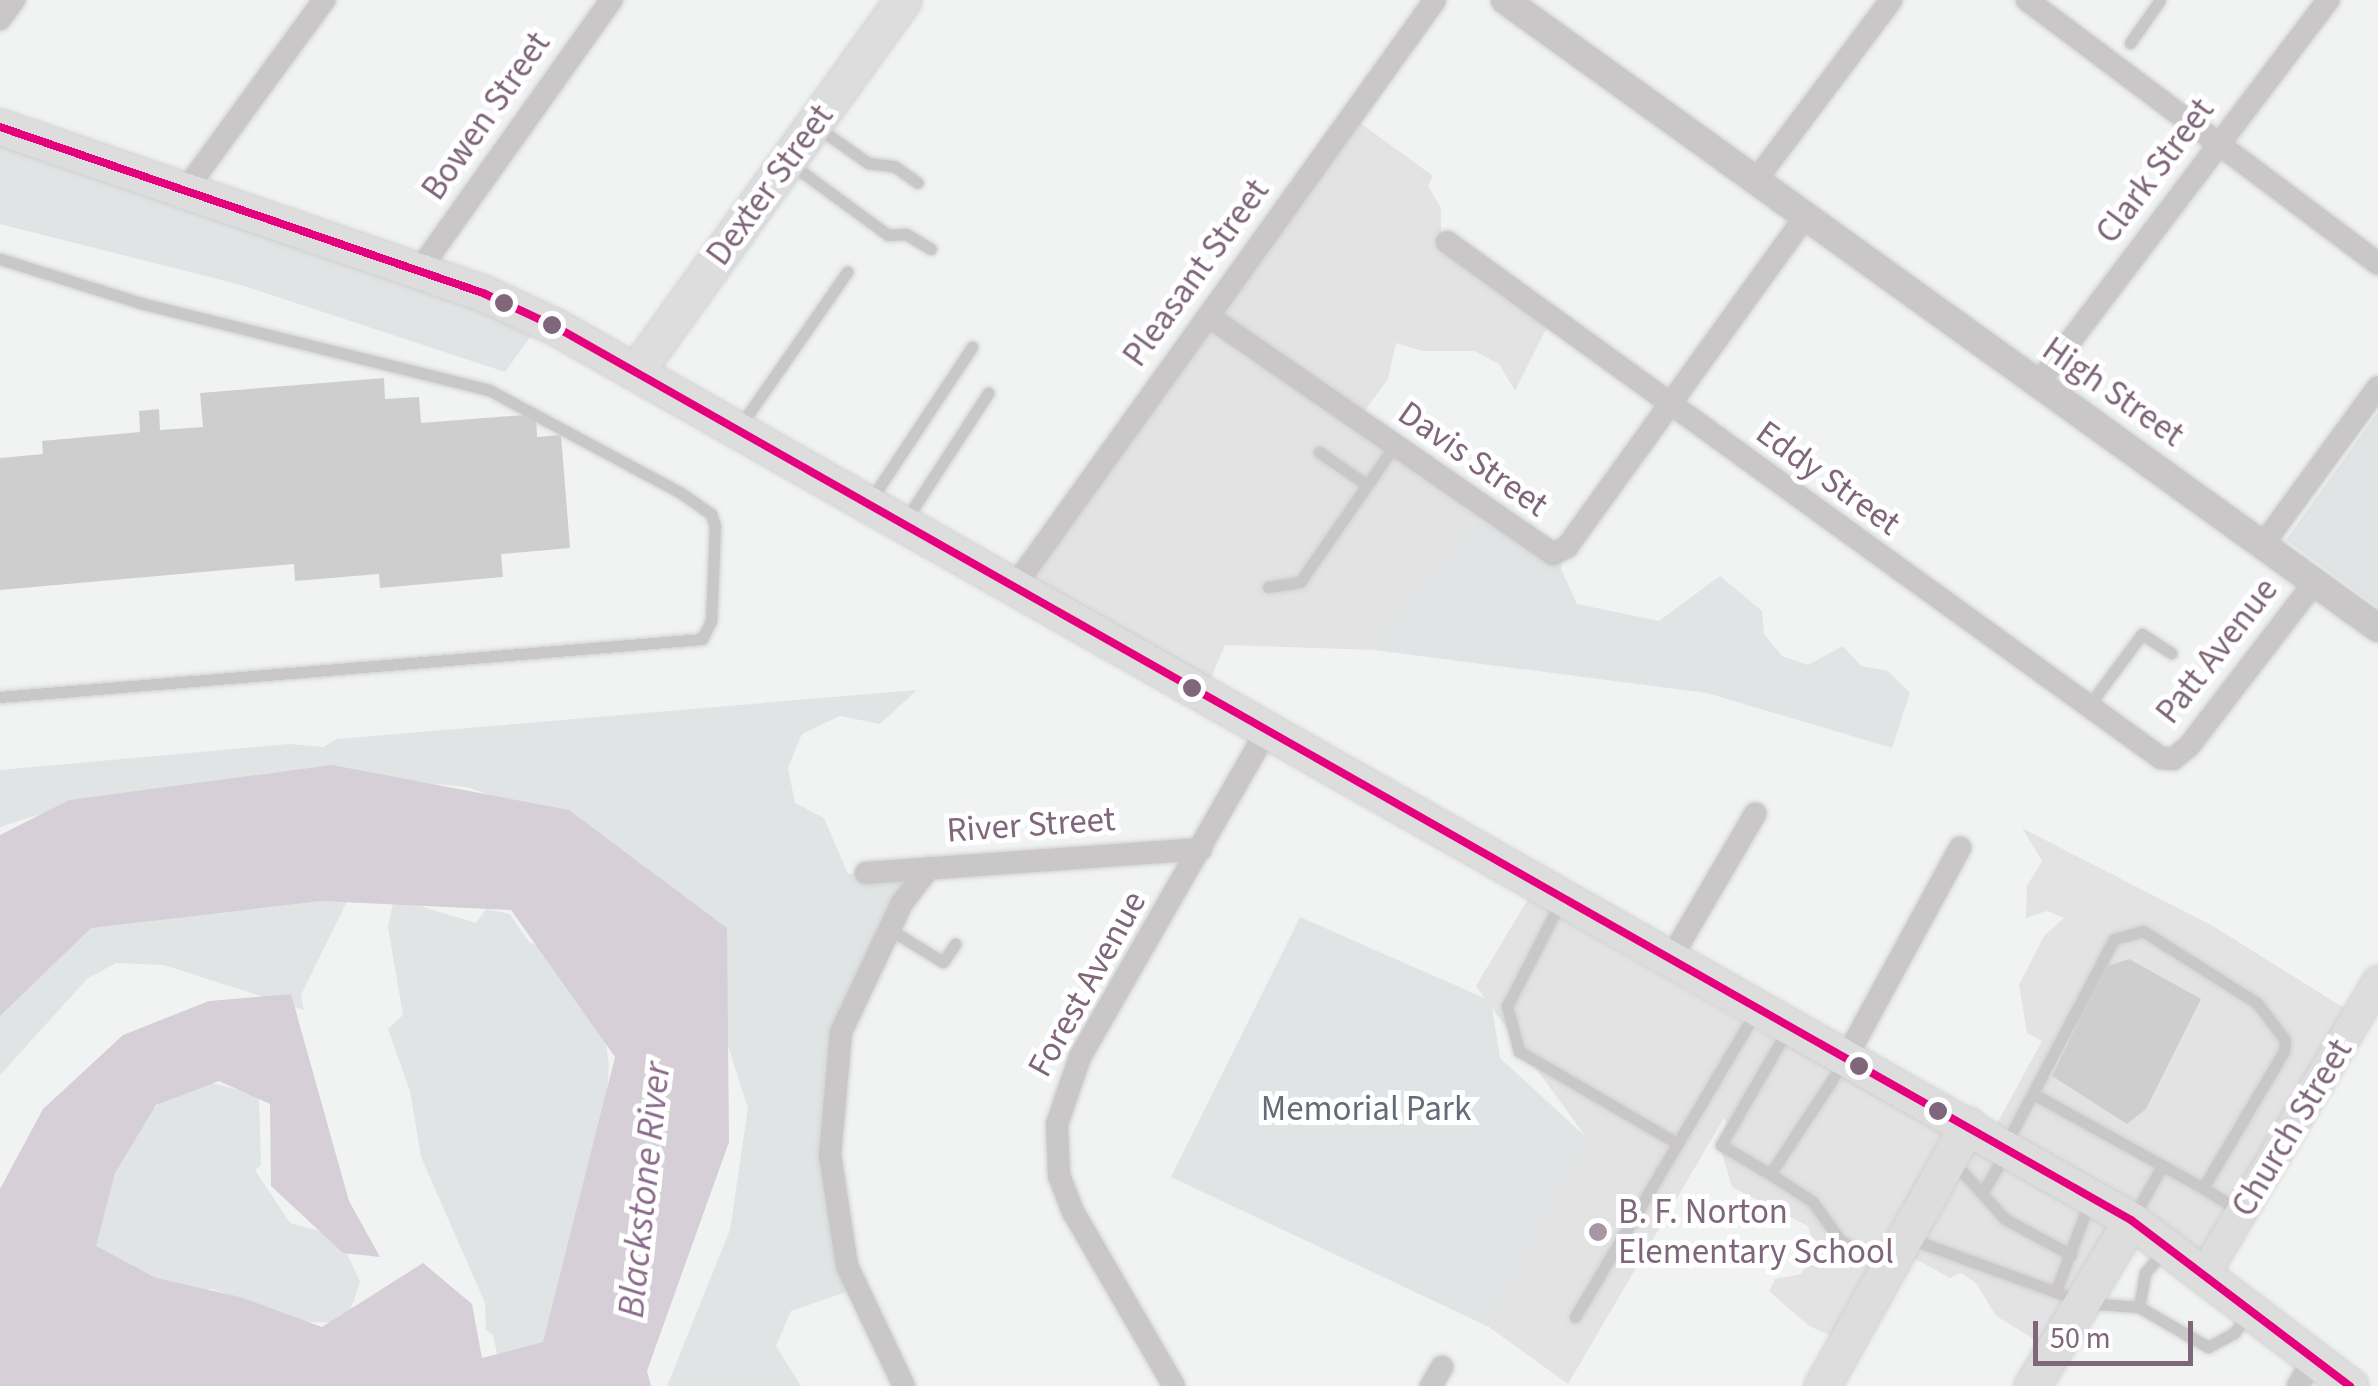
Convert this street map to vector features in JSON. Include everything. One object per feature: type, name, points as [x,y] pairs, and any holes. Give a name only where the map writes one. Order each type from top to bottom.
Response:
[{"type":"main road","name":"Dexter Street","points":[[637,370],[902,0]]},
{"type":"main road","points":[[0,127],[187,188],[522,310],[637,370],[2132,1220],[2252,1310],[2306,1372],[2350,1386]]},
{"type":"main road","name":"Church Street","points":[[2205,1273],[2378,982]]},
{"type":"main road","points":[[1822,1386],[1968,1125]]},
{"type":"main road","points":[[2032,1386],[2071,1295],[2132,1220]]},
{"type":"street","points":[[0,19],[14,0]]},
{"type":"street","points":[[187,188],[324,0]]},
{"type":"street","name":"Bowen Street","points":[[418,272],[610,0]]},
{"type":"street","name":"Pleasant Street","points":[[1014,587],[1435,0]]},
{"type":"street","name":"High Street","points":[[1506,0],[2378,628]]},
{"type":"street","points":[[1756,180],[1891,0]]},
{"type":"street","points":[[2026,0],[2378,264]]},
{"type":"street","name":"Clark Street","points":[[2038,385],[2328,0]]},
{"type":"street","name":"Davis Street","points":[[1208,316],[1553,554],[1568,547],[1805,217]]},
{"type":"street","name":"Eddy Street","points":[[1447,242],[2087,708],[2149,752],[2173,760]]},
{"type":"street","points":[[2264,543],[2378,387]]},
{"type":"street","name":"Patt Avenue","points":[[2173,760],[2315,582]]},
{"type":"street","name":"Forest Avenue","points":[[1165,1383],[1073,1212],[1059,1176],[1057,1124],[1080,1057],[1267,730]]},
{"type":"street","points":[[1671,958],[1754,814]]},
{"type":"street","points":[[1847,1056],[1960,848]]},
{"type":"street","name":"River Street","points":[[866,872],[1202,849]]},
{"type":"street","points":[[904,1386],[847,1266],[831,1178],[842,1032],[889,929],[929,868]]},
{"type":"lane","points":[[2130,43],[2160,0]]},
{"type":"lane","points":[[813,125],[868,164],[894,166],[918,183]]},
{"type":"lane","points":[[787,161],[888,234],[906,234],[931,250]]},
{"type":"lane","points":[[0,259],[140,304],[489,390],[681,493],[710,514],[716,526],[710,621],[702,639],[0,698]]},
{"type":"lane","points":[[737,429],[847,272]]},
{"type":"lane","points":[[867,504],[972,347]]},
{"type":"lane","points":[[902,524],[988,393]]},
{"type":"lane","points":[[1268,587],[1300,582],[1394,446]]},
{"type":"lane","points":[[1319,452],[1367,486]]},
{"type":"lane","points":[[2087,708],[2142,634],[2171,653]]},
{"type":"lane","points":[[1562,898],[1507,1006],[1520,1051],[1678,1144]]},
{"type":"lane","points":[[889,929],[943,962],[956,944]]},
{"type":"lane","points":[[1983,1192],[2037,1096],[2037,1076],[2114,939],[2143,931],[2256,1003],[2284,1040],[2284,1051],[2203,1188]]},
{"type":"lane","points":[[1575,1317],[1758,1007]]},
{"type":"lane","points":[[1790,1025],[1721,1145],[1812,1200],[1841,1241],[2139,1307],[2208,1347],[2234,1333],[2252,1310]]},
{"type":"lane","points":[[1770,1174],[1847,1056]]},
{"type":"lane","points":[[2037,1096],[2242,1212]]},
{"type":"lane","points":[[1949,1159],[2004,1219],[2071,1256]]},
{"type":"lane","points":[[2132,1220],[2162,1166]]},
{"type":"lane","points":[[2071,1295],[2073,1231],[2091,1197]]},
{"type":"lane","points":[[2139,1307],[2146,1273],[2168,1246]]},
{"type":"shaded area","points":[[1359,122],[1433,176],[1428,186],[1441,208],[1441,241],[1547,327],[1515,391],[1499,364],[1474,351],[1422,351],[1396,343],[1388,379],[1357,421],[1484,514],[1400,609],[1374,650],[1225,645],[1204,695],[1021,592]]},
{"type":"shaded area","points":[[2022,828],[2213,926],[2357,1016],[2208,1272],[2143,1227],[2050,1349],[1996,1316],[1976,1283],[1961,1273],[1950,1278],[1910,1256],[1853,1346],[1809,1326],[1769,1291],[1775,1279],[1801,1274],[1815,1250],[1808,1226],[1732,1187],[1721,1150],[1731,1132],[1724,1118],[1568,1384],[1489,1327],[1586,1137],[1476,986],[1528,899],[1767,1036],[1776,1022],[1989,1138],[2042,1041],[2027,1033],[2019,985],[2044,936],[2064,918],[2047,911],[2026,918],[2027,886],[2042,861]]},
{"type":"green space","points":[[0,139],[536,329],[505,372],[241,285],[0,224]]},
{"type":"green space","points":[[2378,412],[2378,607],[2286,540]]},
{"type":"green space","points":[[1484,514],[1563,555],[1561,569],[1577,604],[1659,621],[1720,576],[1762,611],[1764,634],[1782,656],[1808,665],[1843,646],[1861,666],[1888,671],[1910,693],[1892,748],[1707,693],[1374,650],[1400,609]]},
{"type":"green space","points":[[917,690],[880,724],[840,716],[802,734],[788,768],[795,803],[824,818],[848,874],[910,872],[845,1032],[831,1169],[858,1288],[791,1311],[776,1346],[801,1386],[667,1386],[730,1230],[748,1108],[690,929],[646,867],[606,838],[467,787],[382,779],[60,808],[0,827],[0,770],[289,744],[323,747],[337,739]]},
{"type":"green space","points":[[354,887],[301,995],[304,1010],[164,965],[116,963],[88,978],[0,1075],[0,968],[65,922]]},
{"type":"green space","points":[[394,898],[476,923],[486,909],[510,914],[529,942],[546,949],[599,1001],[609,1064],[603,1177],[546,1351],[504,1386],[493,1335],[486,1330],[485,1303],[421,1157],[410,1091],[388,1029],[403,1015],[388,927]]},
{"type":"green space","name":"Memorial Park","points":[[1300,917],[1491,1001],[1500,1058],[1586,1137],[1489,1327],[1171,1177]]},
{"type":"green space","points":[[203,1081],[259,1095],[261,1165],[255,1170],[290,1223],[339,1236],[360,1282],[346,1323],[303,1322],[212,1289],[146,1295],[90,1250],[92,1220],[130,1134],[172,1090]]},
{"type":"water","name":"Blackstone River","points":[[332,765],[569,810],[727,928],[729,1142],[647,1371],[651,1386],[0,1386],[0,1189],[43,1109],[123,1035],[209,1001],[291,994],[349,1201],[380,1257],[343,1253],[271,1186],[270,1104],[219,1081],[156,1105],[115,1173],[96,1246],[156,1278],[240,1297],[322,1327],[423,1263],[472,1304],[482,1358],[543,1342],[615,1057],[511,910],[321,901],[91,928],[0,1016],[0,835],[69,800]]},
{"type":"building","points":[[384,378],[385,399],[419,397],[421,423],[536,414],[537,437],[561,435],[570,548],[501,554],[503,577],[380,588],[379,574],[295,581],[294,564],[0,590],[0,458],[43,454],[42,441],[140,432],[139,411],[159,409],[160,430],[203,427],[200,393]]},
{"type":"building","points":[[2129,959],[2201,999],[2146,1109],[2127,1124],[2052,1076],[2105,967]]},
{"type":"transit line","points":[[0,127],[483,293],[556,327],[2131,1220],[2350,1386]]},
{"type":"place","name":"B. F. Norton Elementary School","points":[[1598,1232]]}]
